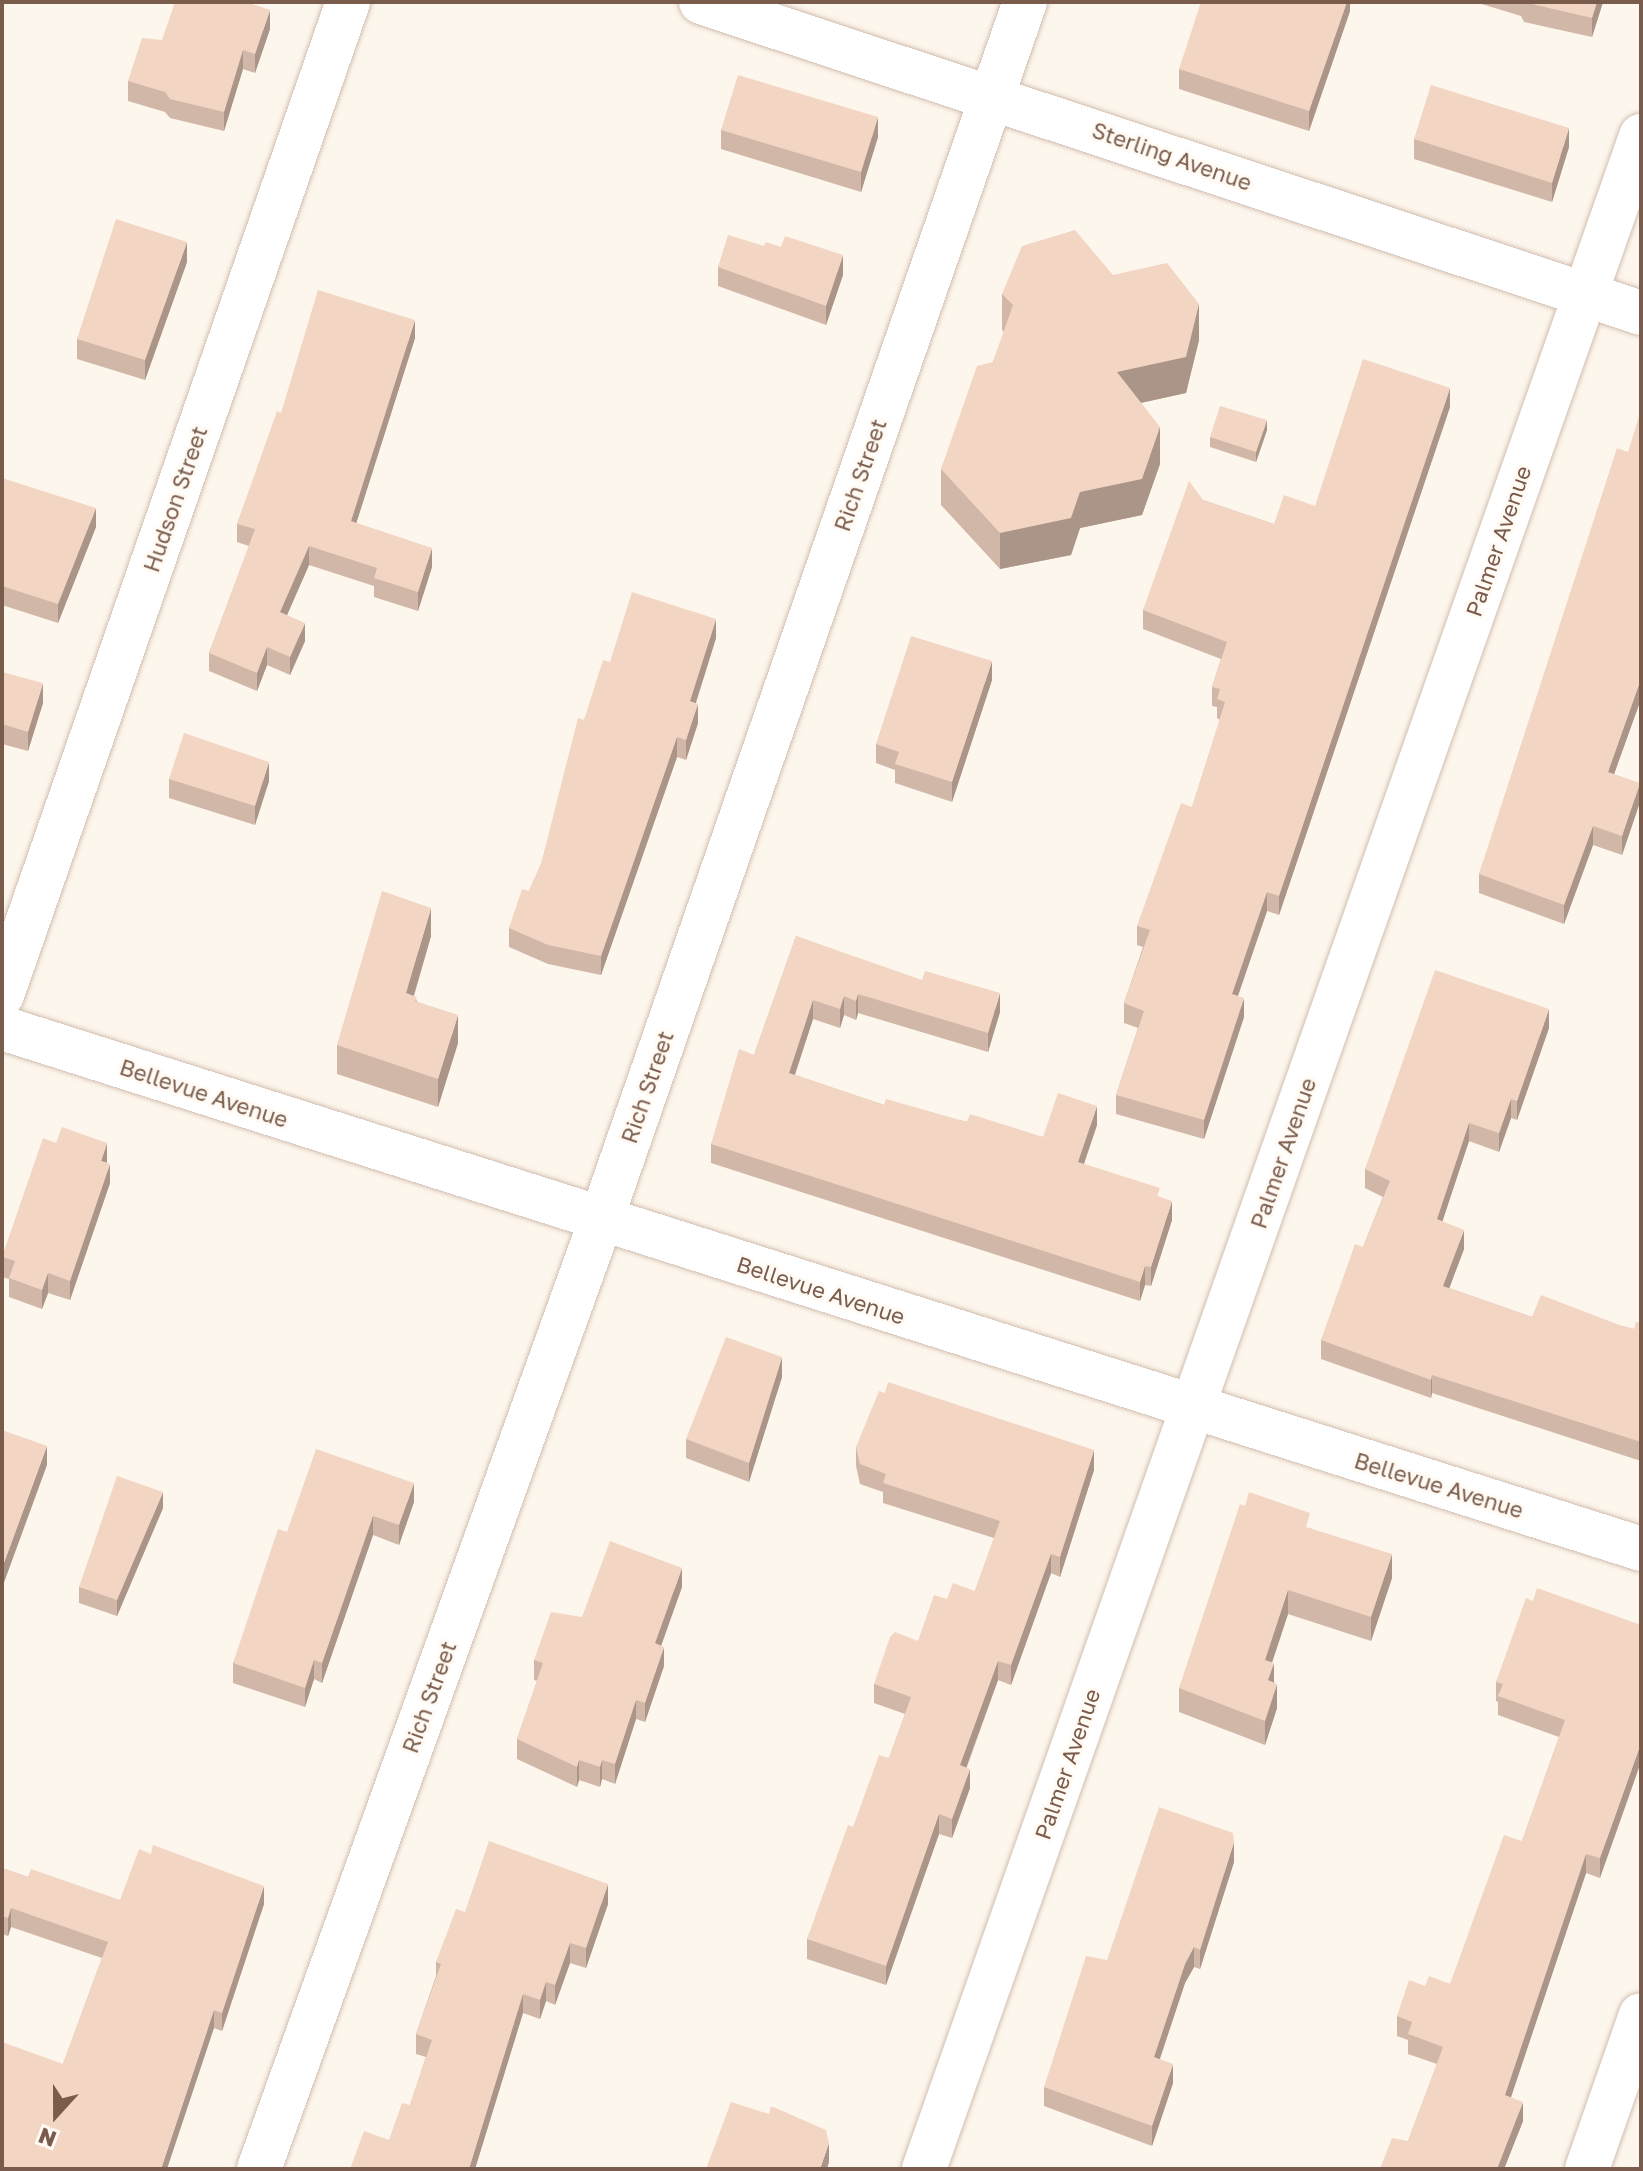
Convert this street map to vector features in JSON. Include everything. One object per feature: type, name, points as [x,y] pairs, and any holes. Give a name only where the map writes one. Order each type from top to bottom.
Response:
[{"type":"street","name":"Hudson Street","points":[[2,995],[348,2]]},
{"type":"street","name":"Sterling Avenue","points":[[701,2],[992,95],[1641,313]]},
{"type":"street","name":"Rich Street","points":[[259,2169],[601,1220],[1025,2]]},
{"type":"street","name":"Palmer Avenue","points":[[924,2169],[1641,136]]},
{"type":"street","name":"Bellevue Avenue","points":[[2,1028],[1641,1549]]},
{"type":"street","points":[[1587,2169],[1641,2015]]},
{"type":"building","points":[[175,2],[246,2],[270,10],[255,54],[243,50],[224,112],[170,99],[165,92],[128,81],[142,38],[162,40]]},
{"type":"building","points":[[1201,2],[1347,2],[1309,111],[1179,69]]},
{"type":"building","points":[[1523,2],[1597,2],[1592,18]]},
{"type":"building","points":[[738,75],[878,117],[861,172],[721,130]]},
{"type":"building","points":[[1431,85],[1569,128],[1552,183],[1414,139]]},
{"type":"building","points":[[116,219],[187,242],[145,360],[77,339]]},
{"type":"building","points":[[1075,230],[1113,275],[1167,263],[1199,304],[1186,357],[1117,372],[1160,427],[1142,479],[1080,492],[1071,518],[1000,533],[941,469],[977,366],[993,362],[1013,305],[1002,294],[1022,246]]},
{"type":"building","points":[[728,235],[764,246],[766,242],[781,247],[785,236],[843,255],[826,306],[718,267]]},
{"type":"building","points":[[318,290],[415,320],[351,521],[432,548],[418,592],[374,578],[377,568],[309,546],[280,612],[305,623],[290,657],[267,647],[257,673],[209,653],[255,529],[237,524],[277,411],[281,413]]},
{"type":"building","points":[[1363,359],[1450,388],[1279,896],[1267,892],[1232,994],[1244,998],[1204,1120],[1116,1095],[1144,1011],[1124,1003],[1150,930],[1137,926],[1181,803],[1192,807],[1225,702],[1217,699],[1220,689],[1212,687],[1227,642],[1143,610],[1189,481],[1203,500],[1274,524],[1284,495],[1315,506]]},
{"type":"building","points":[[1220,406],[1267,420],[1256,452],[1210,437]]},
{"type":"building","points":[[1641,410],[1641,679],[1608,772],[1640,783],[1622,836],[1593,826],[1564,905],[1479,874],[1617,448],[1628,452]]},
{"type":"building","points":[[2,478],[96,508],[58,604],[2,586]]},
{"type":"building","points":[[632,592],[716,619],[690,701],[698,704],[686,740],[677,737],[601,956],[548,945],[509,928],[522,889],[529,891],[541,864],[578,718],[584,720],[603,660],[610,662]]},
{"type":"building","points":[[911,636],[992,661],[952,782],[895,764],[899,752],[876,744]]},
{"type":"building","points":[[2,672],[43,683],[28,732],[2,724]]},
{"type":"building","points":[[184,733],[269,762],[255,806],[169,779]]},
{"type":"building","points":[[382,891],[431,908],[406,993],[417,997],[415,1001],[458,1015],[438,1079],[337,1045]]},
{"type":"building","points":[[796,936],[922,980],[925,971],[1000,993],[988,1033],[858,994],[856,1001],[844,996],[840,1009],[813,1000],[789,1073],[884,1105],[886,1099],[967,1122],[970,1114],[1043,1137],[1058,1093],[1097,1106],[1078,1162],[1160,1188],[1157,1196],[1172,1201],[1151,1267],[1145,1266],[1140,1282],[711,1144],[739,1049],[754,1055]]},
{"type":"building","points":[[1435,970],[1549,1009],[1517,1101],[1511,1099],[1499,1133],[1469,1123],[1437,1219],[1464,1230],[1443,1286],[1532,1317],[1541,1295],[1622,1326],[1634,1329],[1636,1322],[1641,1323],[1641,1442],[1432,1375],[1431,1380],[1321,1340],[1355,1244],[1363,1247],[1390,1181],[1365,1169]]},
{"type":"building","points":[[62,1127],[107,1143],[101,1161],[110,1164],[70,1281],[48,1273],[42,1290],[9,1278],[15,1261],[2,1257],[43,1138],[56,1143]]},
{"type":"building","points":[[726,1337],[782,1357],[749,1463],[686,1439]]},
{"type":"building","points":[[888,1382],[1094,1450],[1060,1557],[1051,1554],[1011,1665],[998,1661],[960,1765],[970,1769],[952,1819],[939,1814],[886,1966],[807,1939],[848,1825],[853,1827],[879,1755],[889,1758],[911,1697],[874,1684],[890,1637],[895,1632],[918,1641],[934,1595],[947,1599],[953,1583],[975,1591],[1000,1521],[883,1483],[886,1474],[860,1464],[856,1447],[879,1391],[885,1393]]},
{"type":"building","points":[[2,1430],[47,1446],[2,1568]]},
{"type":"building","points":[[316,1449],[414,1483],[399,1525],[373,1516],[322,1663],[314,1660],[305,1688],[233,1663],[278,1529],[287,1532]]},
{"type":"building","points":[[117,1476],[163,1492],[117,1600],[79,1587]]},
{"type":"building","points":[[1249,1492],[1310,1513],[1306,1527],[1392,1554],[1371,1617],[1288,1590],[1265,1660],[1274,1663],[1268,1680],[1277,1684],[1265,1721],[1179,1688],[1240,1504],[1245,1506]]},
{"type":"building","points":[[610,1541],[682,1568],[655,1643],[664,1647],[645,1703],[636,1700],[615,1764],[602,1760],[600,1767],[579,1760],[577,1767],[517,1739],[543,1663],[534,1660],[551,1612],[582,1617]]},
{"type":"building","points":[[1537,1588],[1641,1625],[1641,1743],[1600,1858],[1586,1854],[1505,2095],[1523,2102],[1497,2169],[1380,2169],[1392,2138],[1408,2141],[1443,2047],[1408,2034],[1412,2022],[1397,2016],[1409,1980],[1425,1986],[1429,1976],[1450,1984],[1504,1835],[1522,1841],[1565,1720],[1498,1696],[1503,1684],[1496,1682],[1526,1598],[1533,1601]]},
{"type":"building","points":[[1159,1807],[1233,1833],[1234,1842],[1200,1950],[1194,1947],[1185,1964],[1154,2057],[1173,2064],[1152,2126],[1044,2087],[1086,1956],[1107,1960]]},
{"type":"building","points":[[489,1841],[608,1884],[586,1948],[570,1943],[555,1985],[546,1982],[540,2000],[523,1994],[469,2169],[350,2169],[364,2131],[389,2140],[402,2103],[410,2105],[432,2040],[416,2034],[441,1964],[436,1962],[456,1909],[465,1912]]},
{"type":"building","points":[[153,1845],[264,1886],[222,2013],[214,2010],[161,2169],[2,2169],[2,2042],[63,2064],[108,1942],[11,1908],[8,1918],[2,1916],[2,1868],[28,1877],[31,1869],[120,1900],[139,1849],[151,1854]]},
{"type":"building","points":[[731,2102],[769,2114],[771,2106],[826,2130],[829,2143],[820,2169],[706,2169]]}]
